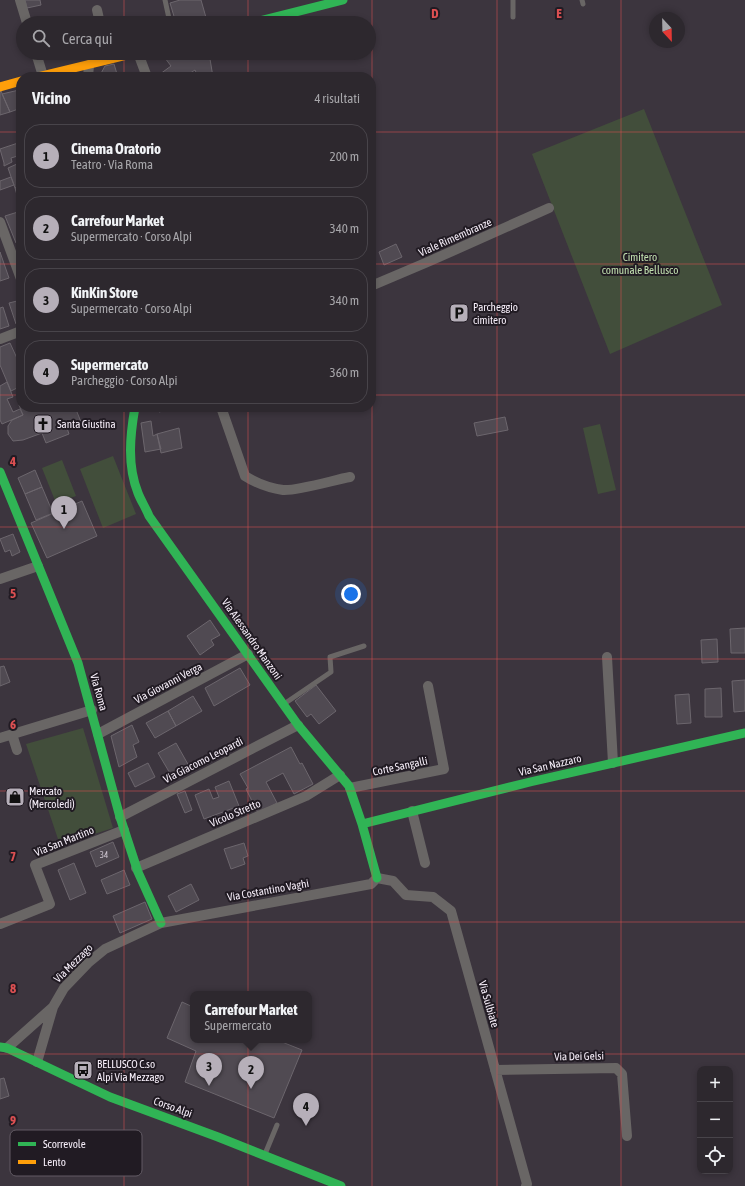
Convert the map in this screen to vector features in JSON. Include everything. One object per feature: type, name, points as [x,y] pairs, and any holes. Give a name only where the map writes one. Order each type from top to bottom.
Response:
[{"type":"street","points":[[20,0],[25,16]]},
{"type":"street","points":[[280,16],[343,0]]},
{"type":"street","points":[[97,10],[98,16]]},
{"type":"street","points":[[37,60],[40,72]]},
{"type":"street","points":[[69,72],[100,60]]},
{"type":"street","points":[[140,60],[146,72]]},
{"type":"street","points":[[88,72],[89,65]]},
{"type":"street","points":[[0,87],[16,82]]},
{"type":"street","name":"Viale Rimembranze","points":[[376,284],[549,208]]},
{"type":"street","points":[[0,222],[16,265]]},
{"type":"street","points":[[0,339],[16,333]]},
{"type":"street","name":"Via Alessandro Manzoni","points":[[134,412],[130,434],[130,463],[138,493],[149,516],[298,725],[350,788],[377,878]]},
{"type":"street","points":[[223,412],[245,476],[258,484],[284,490],[297,489],[350,477]]},
{"type":"street","name":"Via Roma","points":[[0,472],[78,663],[120,817],[136,868],[160,922]]},
{"type":"street","points":[[0,579],[38,566]]},
{"type":"street","name":"Via Giovanni Verga","points":[[98,734],[248,654]]},
{"type":"street","points":[[607,657],[613,763]]},
{"type":"street","name":"Corte Sangalli","points":[[350,788],[444,769],[428,686]]},
{"type":"street","points":[[0,738],[92,710]]},
{"type":"street","name":"Via Giacomo Leopardi","points":[[120,817],[298,725]]},
{"type":"street","name":"Via San Nazzaro","points":[[362,824],[613,763],[745,733]]},
{"type":"street","points":[[12,734],[17,750]]},
{"type":"street","name":"Vicolo Stretto","points":[[136,868],[306,796],[340,775]]},
{"type":"street","points":[[412,811],[425,863]]},
{"type":"street","name":"Via San Martino","points":[[0,924],[50,904],[35,865],[124,830]]},
{"type":"street","name":"Via Costantino Vaghi","points":[[160,922],[370,884],[377,878]]},
{"type":"street","name":"Via Sulbiate","points":[[377,878],[393,881],[406,895],[433,897],[451,911],[527,1184],[526,1186]]},
{"type":"street","name":"Via Mezzago","points":[[37,1062],[52,1007],[64,988],[88,963],[105,949],[160,922]]},
{"type":"street","name":"Via Mezzago","points":[[3,1047],[52,1007]]},
{"type":"street","name":"Corso Alpi","points":[[3,1047],[110,1097],[264,1155],[341,1186]]},
{"type":"street","name":"Via Dei Gelsi","points":[[495,1070],[616,1068],[622,1074],[627,1136]]},
{"type":"lane","points":[[165,0],[168,16]]},
{"type":"lane","points":[[513,0],[513,17]]},
{"type":"lane","points":[[284,704],[332,672],[330,657],[364,646]]},
{"type":"lane","points":[[264,1155],[277,1125]]},
{"type":"green space","name":"Cimitero comunale Bellusco","points":[[644,109],[722,305],[610,354],[532,154]]},
{"type":"green space","points":[[600,424],[616,490],[598,494],[583,428]]},
{"type":"green space","points":[[113,456],[136,514],[103,528],[80,469]]},
{"type":"green space","points":[[62,460],[76,496],[56,503],[42,468]]},
{"type":"green space","points":[[83,728],[113,828],[60,845],[26,744]]},
{"type":"building","points":[[25,0],[40,0],[41,5],[27,8]]},
{"type":"building","points":[[180,0],[201,0],[206,16],[174,16],[170,3]]},
{"type":"building","points":[[166,60],[210,60],[212,72],[196,72],[195,70],[192,72],[163,72],[171,66]]},
{"type":"building","points":[[114,64],[116,72],[102,72],[105,66]]},
{"type":"building","points":[[1,91],[10,112],[0,115],[0,92]]},
{"type":"building","points":[[16,91],[16,110],[10,112],[2,94]]},
{"type":"building","points":[[16,144],[16,156],[11,158],[12,162],[4,166],[0,149]]},
{"type":"building","points":[[16,164],[16,188],[15,188],[8,168]]},
{"type":"building","points":[[11,177],[14,185],[0,190],[0,181]]},
{"type":"building","points":[[16,213],[16,243],[5,216]]},
{"type":"building","points":[[396,244],[402,257],[384,265],[379,252]]},
{"type":"building","points":[[0,252],[9,278],[0,281]]},
{"type":"building","points":[[16,301],[16,324],[9,303]]},
{"type":"building","points":[[3,307],[9,326],[0,329],[0,308]]},
{"type":"building","points":[[10,343],[16,356],[16,388],[11,391],[0,365],[0,347]]},
{"type":"building","points":[[7,382],[13,397],[7,399],[13,412],[16,411],[16,412],[22,412],[23,415],[2,424],[0,420],[0,386]]},
{"type":"building","name":"Santa Giustina","points":[[22,412],[77,412],[81,422],[67,428],[69,434],[46,443],[42,433],[23,440],[13,441],[8,434],[8,426],[12,420],[23,415]]},
{"type":"building","points":[[505,417],[508,430],[477,436],[474,423]]},
{"type":"building","points":[[151,421],[153,436],[157,434],[161,449],[145,452],[141,423]]},
{"type":"building","points":[[179,428],[182,448],[161,453],[157,434]]},
{"type":"building","points":[[35,470],[42,487],[25,494],[18,478]]},
{"type":"building","points":[[42,487],[53,513],[36,520],[25,494]]},
{"type":"building","points":[[82,501],[97,536],[47,558],[31,523]]},
{"type":"building","points":[[13,534],[20,552],[12,556],[10,550],[5,552],[0,539]]},
{"type":"building","points":[[210,620],[220,635],[211,640],[214,645],[200,655],[187,636]]},
{"type":"building","points":[[745,628],[745,653],[731,653],[730,629]]},
{"type":"building","points":[[717,639],[718,662],[702,663],[701,640]]},
{"type":"building","points":[[4,666],[10,682],[0,686],[0,667]]},
{"type":"building","points":[[240,668],[250,685],[214,706],[205,688]]},
{"type":"building","points":[[745,680],[745,711],[734,712],[732,681]]},
{"type":"building","points":[[316,685],[336,711],[319,724],[311,714],[307,717],[295,701]]},
{"type":"building","points":[[721,688],[722,717],[705,717],[705,689]]},
{"type":"building","points":[[689,694],[691,723],[677,724],[675,695]]},
{"type":"building","points":[[193,696],[202,711],[176,726],[168,711]]},
{"type":"building","points":[[168,711],[176,726],[155,738],[146,723]]},
{"type":"building","points":[[132,725],[139,742],[133,745],[137,757],[119,767],[111,736]]},
{"type":"building","points":[[176,743],[189,766],[171,775],[158,753]]},
{"type":"building","points":[[291,747],[300,764],[302,763],[313,784],[294,794],[283,773],[266,782],[277,803],[258,813],[246,789],[248,788],[240,774]]},
{"type":"building","points":[[148,763],[155,777],[135,787],[128,773]]},
{"type":"building","points":[[229,781],[239,806],[204,819],[195,795],[209,789],[213,799],[219,797],[215,787]]},
{"type":"building","points":[[185,791],[192,810],[185,813],[177,794]]},
{"type":"building","points":[[113,842],[119,857],[96,867],[90,852]]},
{"type":"building","points":[[244,843],[248,856],[243,858],[245,864],[231,869],[224,849]]},
{"type":"building","points":[[74,863],[86,893],[70,900],[58,870]]},
{"type":"building","points":[[124,870],[130,885],[107,894],[101,880]]},
{"type":"building","points":[[191,884],[199,900],[176,912],[168,896]]},
{"type":"building","points":[[145,902],[152,919],[120,933],[113,916]]},
{"type":"building","points":[[182,1002],[190,1006],[190,1043],[284,1043],[302,1050],[274,1118],[185,1082],[196,1051],[167,1038]]},
{"type":"building","points":[[4,1078],[9,1096],[0,1099],[0,1079]]},
{"type":"traffic: fast","points":[[280,16],[343,0]]},
{"type":"traffic: fast","points":[[134,412],[130,450],[132,472],[138,493],[149,516],[298,725],[349,786],[362,824],[377,878]]},
{"type":"traffic: fast","points":[[0,472],[78,663],[120,817],[138,872],[161,923]]},
{"type":"traffic: fast","points":[[362,824],[530,782],[745,733]]},
{"type":"traffic: fast","points":[[0,1047],[7,1048],[110,1097],[218,1137],[341,1186]]},
{"type":"traffic: slow","points":[[58,72],[107,60]]},
{"type":"traffic: slow","points":[[0,87],[16,82]]},
{"type":"place","name":"Parcheggio cimitero","points":[[459,313]]},
{"type":"place","name":"Santa Giustina","points":[[43,424]]},
{"type":"place","name":"Cinema Oratorio","points":[[64,529]]},
{"type":"place","name":"Mercato (Mercoledì)","points":[[15,797]]},
{"type":"place","name":"BELLUSCO C.so Alpi Via Mezzago","points":[[83,1070]]},
{"type":"place","name":"KinKin Store","points":[[209,1086]]},
{"type":"place","name":"Carrefour Market","points":[[251,1089]]},
{"type":"place","name":"Supermercato","points":[[306,1126]]}]
